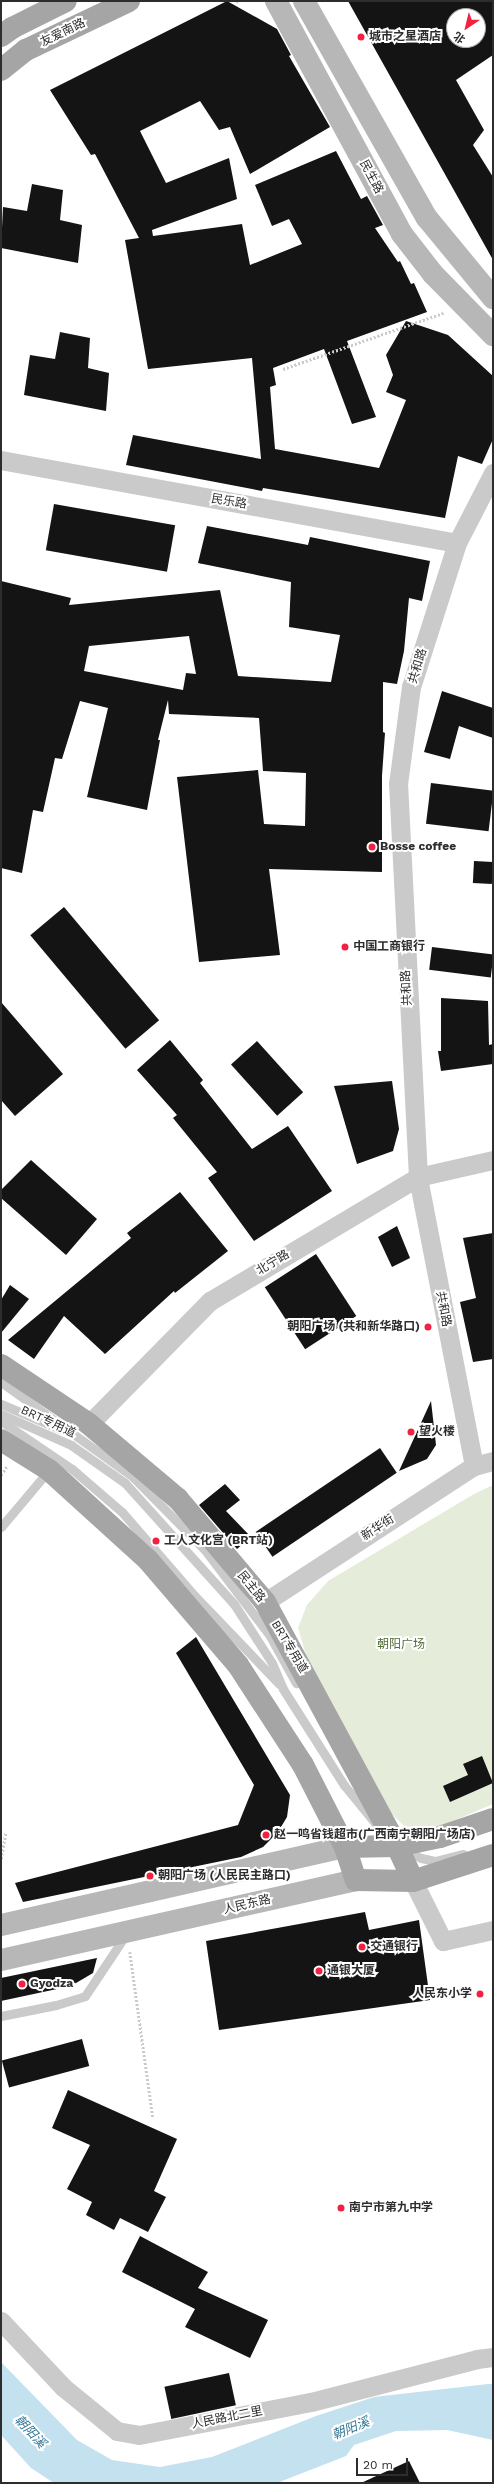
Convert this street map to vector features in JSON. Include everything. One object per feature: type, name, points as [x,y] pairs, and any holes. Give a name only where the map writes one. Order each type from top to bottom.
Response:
[{"type":"main road","points":[[1,36],[12,28],[66,1]]},
{"type":"main road","name":"友爱南路","points":[[1,70],[26,50],[128,1]]},
{"type":"main road","name":"民生路","points":[[276,1],[402,234],[433,274],[493,335]]},
{"type":"main road","points":[[304,1],[427,218],[493,298]]},
{"type":"main road","name":"民主路","points":[[1,1365],[83,1430],[178,1499],[265,1602],[397,1846],[413,1881]]},
{"type":"main road","points":[[1,1440],[49,1470],[148,1560],[238,1665],[303,1765],[345,1847],[356,1880]]},
{"type":"main road","points":[[1,1925],[345,1847],[397,1846],[440,1837],[493,1819]]},
{"type":"main road","name":"人民东路","points":[[1,1960],[356,1880],[413,1881],[493,1855]]},
{"type":"street","name":"民乐路","points":[[1,460],[457,543]]},
{"type":"street","name":"共和路","points":[[474,1466],[418,1177],[398,784],[411,687],[457,543],[493,473]]},
{"type":"street","name":"北宁路","points":[[83,1430],[210,1301],[418,1177],[493,1160]]},
{"type":"street","name":"新华街","points":[[265,1602],[474,1466],[493,1461]]},
{"type":"street","points":[[413,1881],[443,1941],[493,1930]]},
{"type":"street","name":"人民路北二里","points":[[1,2321],[63,2387],[116,2431],[139,2435],[311,2402],[477,2359],[493,2357]]},
{"type":"lane","name":"BRT专用道","points":[[1,1382],[83,1430],[133,1477],[205,1550],[270,1636],[301,1690]]},
{"type":"lane","name":"BRT专用道","points":[[1,1404],[83,1430]]},
{"type":"lane","name":"BRT专用道","points":[[1,1414],[71,1446],[96,1461],[125,1483],[234,1604],[272,1662],[283,1689],[344,1785],[369,1816],[397,1846],[421,1858],[435,1861],[471,1851]]},
{"type":"lane","name":"BRT专用道","points":[[1,1421],[72,1469],[122,1512],[194,1595],[283,1689]]},
{"type":"lane","points":[[1,1527],[49,1470]]},
{"type":"lane","name":"BRT专用道","points":[[312,1711],[363,1799],[397,1846]]},
{"type":"lane","points":[[397,1846],[424,1848],[451,1844]]},
{"type":"lane","points":[[1,2016],[56,2005],[85,1996],[127,1932]]},
{"type":"path","points":[[283,369],[463,306]]},
{"type":"path","points":[[1,1859],[6,1832]]},
{"type":"path","points":[[127,1932],[153,2118]]},
{"type":"green space","name":"朝阳广场","points":[[493,1485],[493,1804],[432,1830],[404,1826],[385,1807],[313,1679],[298,1628],[307,1605],[328,1581],[474,1494]]},
{"type":"water","name":"朝阳溪","points":[[1,2362],[77,2440],[112,2460],[160,2467],[212,2457],[316,2416],[374,2397],[488,2384],[493,2384],[493,2440],[447,2430],[396,2431],[354,2445],[346,2456],[277,2483],[54,2483],[31,2468],[1,2435]]},
{"type":"building","points":[[227,1],[277,29],[291,55],[289,56],[330,127],[250,174],[230,127],[219,130],[200,101],[140,131],[166,183],[229,158],[237,199],[152,230],[153,236],[242,224],[250,265],[302,244],[289,219],[272,226],[255,185],[336,151],[361,199],[367,196],[383,225],[375,228],[398,262],[400,261],[411,284],[414,283],[427,312],[347,341],[376,417],[352,424],[324,349],[273,368],[276,385],[270,387],[275,449],[379,468],[406,400],[386,392],[393,375],[386,355],[406,321],[448,335],[493,376],[493,439],[482,464],[458,456],[445,518],[263,488],[262,491],[126,465],[133,435],[261,459],[252,358],[148,369],[125,240],[139,238],[95,154],[91,155],[50,90]]},
{"type":"building","points":[[348,1],[493,1],[493,55],[456,80],[484,130],[473,145],[493,177],[493,260]]},
{"type":"building","points":[[32,184],[63,190],[60,220],[82,225],[78,263],[1,248],[3,207],[27,211]]},
{"type":"building","points":[[60,332],[90,338],[88,368],[109,373],[106,411],[24,395],[30,355],[55,359]]},
{"type":"building","points":[[54,504],[175,525],[167,572],[46,550]]},
{"type":"building","points":[[207,526],[308,545],[310,537],[430,561],[422,601],[409,598],[404,651],[397,684],[383,682],[383,732],[385,733],[382,776],[382,872],[269,869],[280,955],[199,962],[177,777],[258,770],[264,824],[305,826],[306,773],[263,771],[259,718],[169,714],[168,700],[158,740],[160,740],[147,810],[87,797],[108,708],[80,701],[62,759],[55,758],[43,812],[33,810],[22,873],[1,868],[1,581],[71,598],[69,605],[220,590],[238,676],[331,682],[340,635],[289,627],[291,582],[198,563]],"holes":[[[189,636],[196,674],[186,673],[183,690],[84,671],[89,646]]]},
{"type":"building","points":[[442,691],[493,708],[493,738],[459,726],[450,759],[424,752]]},
{"type":"building","points":[[431,783],[493,791],[489,831],[426,824]]},
{"type":"building","points":[[474,861],[493,862],[492,884],[473,883]]},
{"type":"building","points":[[64,907],[159,1020],[125,1049],[30,935]]},
{"type":"building","points":[[432,947],[493,954],[491,977],[429,970]]},
{"type":"building","points":[[441,998],[488,1001],[489,1045],[493,1044],[493,1064],[441,1071],[438,1051],[441,1051]]},
{"type":"building","points":[[1,1002],[63,1074],[15,1116],[1,1100]]},
{"type":"building","points":[[170,1040],[203,1080],[200,1083],[252,1149],[288,1126],[332,1191],[254,1241],[208,1178],[217,1172],[173,1118],[177,1115],[137,1070]]},
{"type":"building","points":[[257,1041],[303,1092],[277,1116],[231,1064]]},
{"type":"building","points":[[392,1081],[399,1129],[393,1151],[357,1164],[334,1086]]},
{"type":"building","points":[[31,1160],[97,1219],[66,1255],[1,1198],[1,1190]]},
{"type":"building","points":[[180,1192],[228,1251],[175,1293],[174,1291],[105,1354],[64,1316],[34,1359],[8,1340],[131,1238],[127,1233]]},
{"type":"building","points":[[397,1226],[410,1258],[392,1267],[378,1237]]},
{"type":"building","points":[[493,1233],[493,1359],[473,1362],[460,1302],[476,1298],[463,1238]]},
{"type":"building","points":[[316,1254],[356,1316],[305,1349],[265,1287]]},
{"type":"building","points":[[10,1285],[29,1299],[1,1333],[1,1300]]},
{"type":"building","points":[[431,1401],[436,1445],[427,1459],[399,1471]]},
{"type":"building","points":[[380,1448],[397,1473],[272,1557],[256,1532]]},
{"type":"building","points":[[225,1484],[240,1500],[226,1511],[251,1537],[237,1549],[199,1505]]},
{"type":"building","points":[[196,1637],[290,1795],[287,1817],[278,1832],[263,1847],[241,1857],[23,1902],[15,1883],[238,1825],[254,1785],[176,1653]]},
{"type":"building","points":[[482,1756],[493,1783],[450,1802],[443,1786],[468,1775],[463,1764]]},
{"type":"building","name":"通银大厦","points":[[365,1912],[369,1930],[419,1920],[430,2000],[219,2030],[206,1941]]},
{"type":"building","points":[[97,1958],[93,1973],[71,1986],[1,2001],[1,1978]]},
{"type":"building","points":[[82,2039],[89,2066],[9,2088],[2,2060]]},
{"type":"building","points":[[68,2090],[177,2139],[154,2191],[166,2197],[148,2232],[120,2218],[114,2230],[86,2215],[92,2202],[67,2189],[90,2145],[52,2128]]},
{"type":"building","points":[[140,2236],[208,2272],[198,2288],[268,2320],[250,2358],[185,2327],[195,2309],[122,2272]]},
{"type":"building","points":[[229,2373],[236,2405],[171,2419],[164,2387]]},
{"type":"building","points":[[409,2461],[420,2483],[361,2483]]},
{"type":"place","name":"城市之星酒店","points":[[361,37]]},
{"type":"place","name":"Bosse coffee","points":[[372,847]]},
{"type":"place","name":"中国工商银行","points":[[345,947]]},
{"type":"place","name":"朝阳广场 (共和新华路口)","points":[[428,1327]]},
{"type":"place","name":"望火楼","points":[[411,1432]]},
{"type":"place","name":"工人文化宫 (BRT站)","points":[[156,1541]]},
{"type":"place","name":"赵一鸣省钱超市(广西南宁朝阳广场店)","points":[[266,1835]]},
{"type":"place","name":"朝阳广场 (人民民主路口)","points":[[150,1876]]},
{"type":"place","name":"交通银行","points":[[362,1947]]},
{"type":"place","name":"通银大厦","points":[[319,1971]]},
{"type":"place","name":"Gyodza","points":[[22,1984]]},
{"type":"place","name":"人民东小学","points":[[480,1994]]},
{"type":"place","name":"南宁市第九中学","points":[[341,2208]]}]
